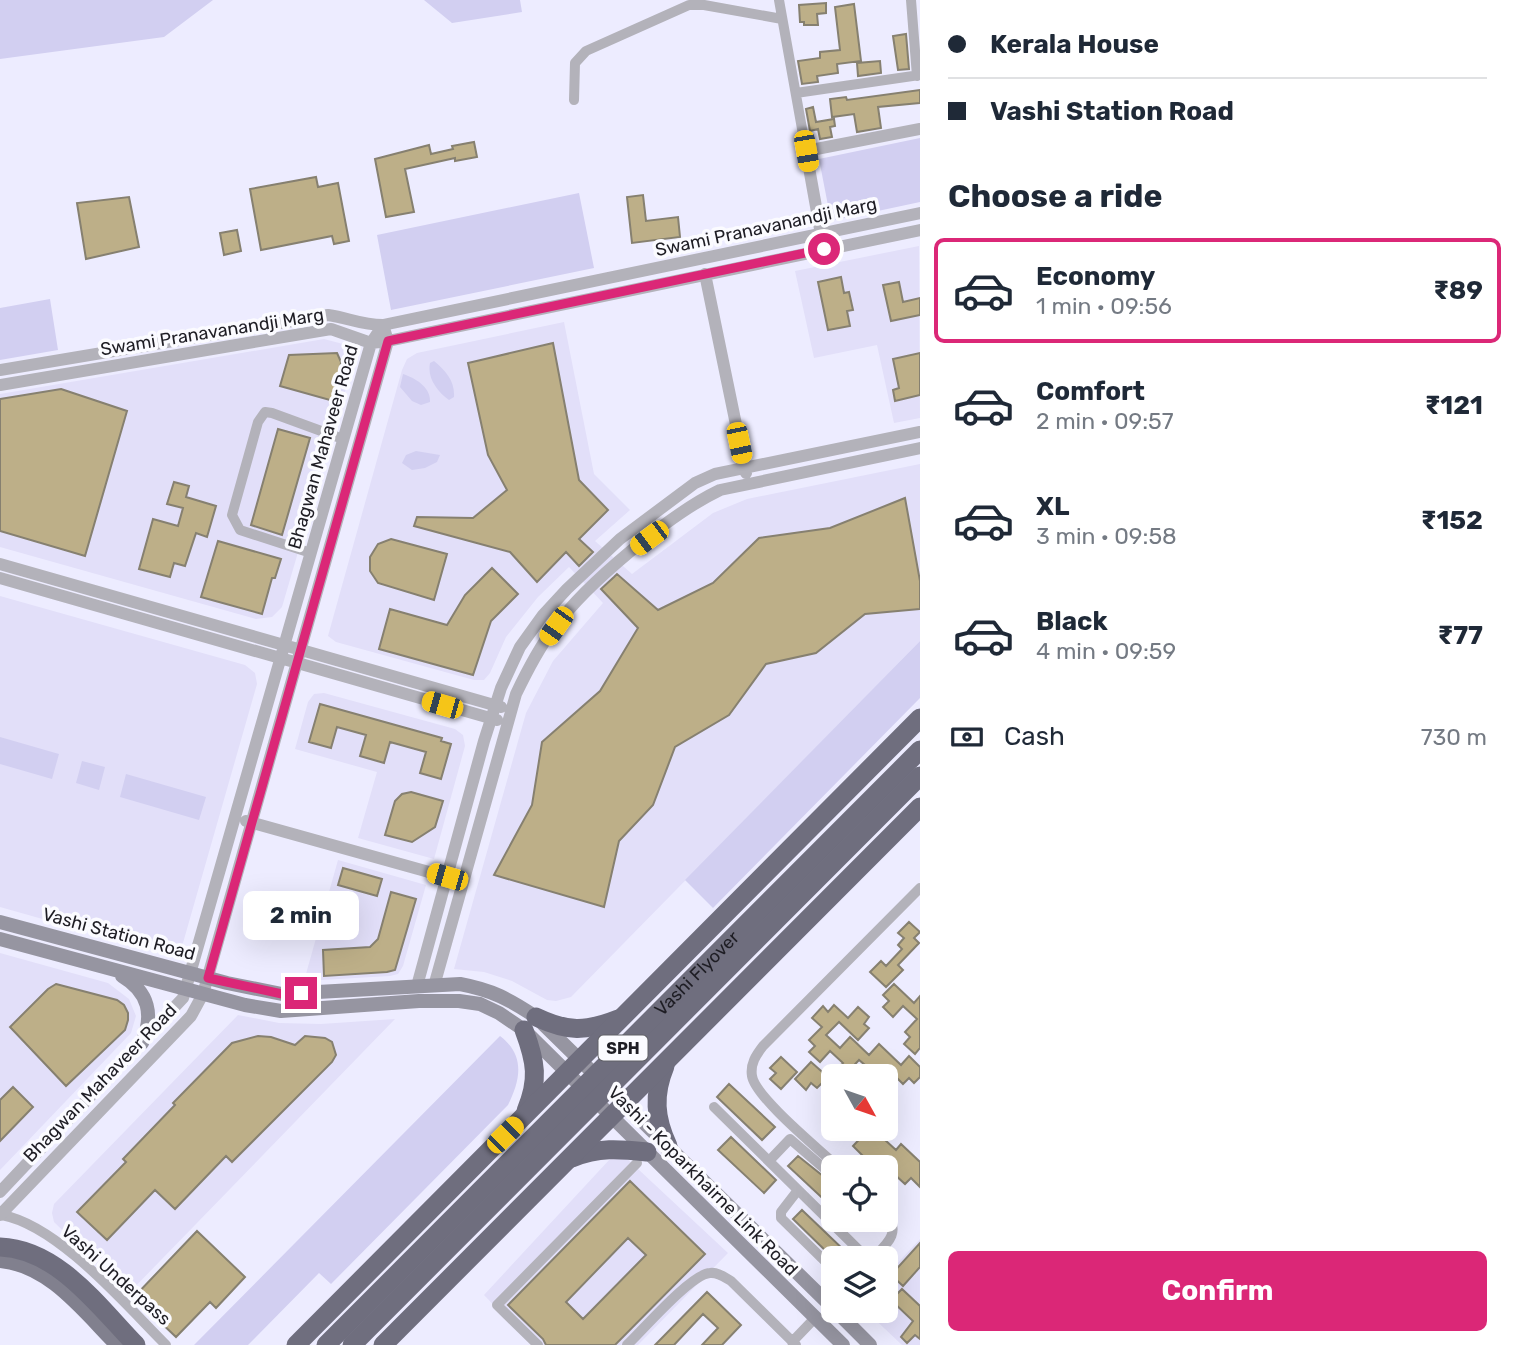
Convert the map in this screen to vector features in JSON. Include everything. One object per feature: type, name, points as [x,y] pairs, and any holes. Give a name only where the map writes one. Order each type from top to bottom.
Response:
[{"type":"highway","points":[[296,1345],[920,718]]},
{"type":"highway","name":"Vashi Flyover","points":[[326,1345],[920,750]]},
{"type":"highway","name":"Vashi Flyover","points":[[352,1345],[920,776]]},
{"type":"highway","points":[[383,1345],[920,807]]},
{"type":"highway","points":[[524,1115],[534,1093],[536,1072],[530,1024],[579,1030],[621,1018]]},
{"type":"highway","points":[[666,1062],[658,1082],[655,1104],[659,1126],[668,1146]]},
{"type":"highway","points":[[568,1160],[589,1151],[611,1148],[642,1157]]},
{"type":"highway","points":[[0,1247],[23,1251],[48,1262],[72,1280],[98,1316],[136,1345]]},
{"type":"main road","name":"Vashi Station Road","points":[[0,922],[191,974],[282,994],[460,984],[485,988],[507,998],[573,1066]]},
{"type":"main road","name":"Vashi Station Road","points":[[0,939],[239,1004],[281,1011],[419,1001],[459,1001],[480,1004],[530,1024]]},
{"type":"main road","points":[[112,970],[128,980],[144,996],[150,1018],[142,1043]]},
{"type":"main road","points":[[339,991],[340,1007]]},
{"type":"main road","name":"Vashi - Koparkhairne Link Road","points":[[573,1066],[618,1110],[668,1146],[821,1294]]},
{"type":"main road","name":"Vashi - Koparkhairne Link Road","points":[[618,1110],[642,1157],[843,1345]]},
{"type":"main road","points":[[0,1260],[18,1263],[41,1274],[98,1316],[118,1345]]},
{"type":"main road","points":[[815,1318],[821,1314]]},
{"type":"main road","name":"Vashi - Koparkhairne Link Road","points":[[849,1323],[870,1345]]},
{"type":"street","points":[[779,0],[824,249]]},
{"type":"street","points":[[796,93],[918,75],[911,0]]},
{"type":"street","points":[[574,100],[575,64],[586,51],[690,5],[704,5],[782,19]]},
{"type":"street","points":[[806,151],[920,130]]},
{"type":"street","name":"Swami Pranavanandji Marg","points":[[0,370],[328,315],[364,325],[383,325],[920,213]]},
{"type":"street","name":"Swami Pranavanandji Marg","points":[[0,385],[331,328],[370,344],[388,341],[920,230]]},
{"type":"street","points":[[705,274],[748,484]]},
{"type":"street","name":"Bhagwan Mahaveer Road","points":[[1,1215],[33,1178],[191,1016],[203,994],[388,341],[383,325]]},
{"type":"street","name":"Bhagwan Mahaveer Road","points":[[0,1192],[178,1005],[187,990],[370,344],[383,325]]},
{"type":"street","points":[[311,553],[240,530],[233,520],[232,515],[258,422],[265,412],[272,413],[344,439]]},
{"type":"street","points":[[417,986],[493,712],[520,647],[542,615],[620,539],[695,483],[715,474],[744,467],[920,432]]},
{"type":"street","points":[[434,985],[516,694],[535,656],[556,626],[631,552],[720,489],[920,449]]},
{"type":"street","points":[[0,564],[62,589]]},
{"type":"street","points":[[0,578],[62,589],[509,717]]},
{"type":"street","points":[[236,818],[462,881]]},
{"type":"street","points":[[825,1155],[759,1093],[751,1076],[753,1060],[763,1046],[920,888]]},
{"type":"street","points":[[714,1107],[821,1210]]},
{"type":"street","points":[[769,1161],[790,1139],[821,1165]]},
{"type":"street","points":[[538,1345],[497,1305],[642,1157]]},
{"type":"street","points":[[798,1190],[781,1212],[781,1218],[821,1257]]},
{"type":"street","name":"Vashi Underpass","points":[[1,1215],[25,1222],[72,1254],[166,1345]]},
{"type":"street","points":[[843,1232],[853,1246]]},
{"type":"street","points":[[627,1345],[690,1283],[709,1273],[720,1274],[730,1280],[794,1343],[815,1318]]},
{"type":"shaded area","points":[[0,0],[213,0],[164,37],[0,59]]},
{"type":"shaded area","points":[[424,0],[520,0],[522,12],[452,23]]},
{"type":"shaded area","points":[[920,138],[920,202],[831,221],[819,159]]},
{"type":"shaded area","points":[[579,193],[594,268],[391,310],[377,235]]},
{"type":"shaded area","points":[[919,246],[920,418],[894,423],[877,345],[814,358],[795,271]]},
{"type":"shaded area","points":[[50,299],[58,350],[0,360],[0,308]]},
{"type":"shaded area","points":[[564,322],[594,474],[630,510],[595,541],[632,574],[713,513],[747,499],[920,464],[920,641],[571,997],[556,1001],[547,1000],[512,981],[484,972],[454,969],[526,713],[553,661],[603,603],[569,567],[538,597],[506,637],[490,673],[484,680],[474,680],[336,642],[328,636],[407,359],[417,353]]},
{"type":"shaded area","points":[[324,339],[343,344],[354,361],[282,607],[272,617],[256,619],[0,547],[0,394]]},
{"type":"shaded area","points":[[434,361],[451,381],[454,397],[449,400],[432,379],[429,369],[430,363]]},
{"type":"shaded area","points":[[403,374],[425,388],[430,402],[421,405],[412,401],[400,387]]},
{"type":"shaded area","points":[[416,451],[440,455],[437,462],[412,470],[402,463],[406,455]]},
{"type":"shaded area","points":[[0,596],[245,665],[255,673],[257,684],[183,943],[176,951],[163,953],[0,907]]},
{"type":"shaded area","points":[[920,641],[920,698],[713,908],[685,880]]},
{"type":"shaded area","points":[[324,693],[455,729],[463,735],[465,746],[434,859],[358,838],[377,772],[295,749],[308,702],[314,694]]},
{"type":"shaded area","points":[[0,737],[59,754],[52,779],[0,764]]},
{"type":"shaded area","points":[[82,761],[105,767],[99,790],[76,783]]},
{"type":"shaded area","points":[[126,774],[206,797],[199,820],[120,797]]},
{"type":"shaded area","points":[[338,860],[426,885],[403,966],[398,974],[304,981]]},
{"type":"shaded area","points":[[0,953],[108,983],[129,999],[136,1016],[131,1033],[0,1170]]},
{"type":"shaded area","points":[[238,1015],[279,1023],[321,1024],[395,1019],[128,1294],[54,1222],[54,1204]]},
{"type":"shaded area","points":[[500,1036],[514,1051],[517,1059],[518,1077],[508,1105],[331,1284],[319,1273],[248,1345],[194,1345]]},
{"type":"shaded area","points":[[623,1155],[728,1253],[638,1345],[532,1345],[484,1295],[610,1159]]},
{"type":"shaded area","points":[[920,1239],[920,1345],[902,1345],[879,1323],[898,1323],[898,1263]]},
{"type":"building","points":[[826,3],[826,13],[817,14],[818,25],[804,25],[804,22],[800,22],[799,5]]},
{"type":"building","points":[[854,4],[861,61],[837,64],[838,73],[817,76],[818,82],[802,84],[798,61],[820,58],[820,52],[840,50],[835,7]]},
{"type":"building","points":[[906,34],[909,69],[898,70],[893,36]]},
{"type":"building","points":[[880,61],[881,73],[858,76],[857,63]]},
{"type":"building","points":[[920,90],[920,103],[878,107],[881,128],[857,132],[854,114],[832,117],[830,99],[846,97],[847,100]]},
{"type":"building","points":[[813,107],[816,122],[834,119],[835,126],[830,127],[832,137],[820,139],[818,129],[810,131],[806,109]]},
{"type":"building","points":[[474,142],[477,157],[455,161],[455,158],[405,169],[414,212],[386,217],[375,159],[429,145],[431,154]]},
{"type":"building","points":[[316,177],[318,187],[338,183],[349,241],[334,244],[332,236],[261,250],[250,189]]},
{"type":"building","points":[[643,195],[646,221],[678,217],[680,237],[632,243],[627,197]]},
{"type":"building","points":[[129,197],[139,247],[86,259],[77,203]]},
{"type":"building","points":[[237,230],[241,251],[224,255],[220,233]]},
{"type":"building","points":[[841,277],[844,293],[849,292],[853,310],[847,311],[850,326],[828,330],[818,282]]},
{"type":"building","points":[[899,282],[903,302],[920,298],[920,315],[891,321],[883,285]]},
{"type":"building","points":[[553,343],[579,480],[608,510],[579,539],[593,552],[579,566],[566,552],[537,582],[510,552],[414,526],[417,517],[473,518],[507,490],[488,455],[468,363]]},
{"type":"building","points":[[337,353],[341,362],[337,402],[280,386],[289,355]]},
{"type":"building","points":[[920,353],[920,395],[895,401],[893,390],[899,388],[893,359]]},
{"type":"building","points":[[61,389],[127,411],[85,556],[0,531],[0,399]]},
{"type":"building","points":[[278,429],[310,438],[282,535],[251,525]]},
{"type":"building","points":[[174,482],[189,486],[186,497],[216,506],[207,537],[196,533],[185,566],[174,563],[170,577],[139,569],[153,519],[178,526],[183,508],[167,504]]},
{"type":"building","points":[[905,498],[920,581],[920,609],[865,614],[816,653],[766,664],[729,715],[675,747],[653,805],[619,841],[604,907],[494,875],[532,805],[542,742],[600,691],[638,628],[601,589],[617,574],[658,610],[713,583],[759,538],[830,528]]},
{"type":"building","points":[[391,539],[447,554],[434,600],[378,583],[370,571],[370,557],[378,544]]},
{"type":"building","points":[[218,541],[281,559],[275,578],[272,578],[262,614],[201,597]]},
{"type":"building","points":[[492,568],[518,594],[491,621],[473,675],[379,649],[390,609],[447,625],[465,595]]},
{"type":"building","points":[[320,704],[442,738],[441,741],[451,744],[441,779],[420,773],[426,752],[390,742],[384,763],[360,756],[366,735],[337,727],[331,748],[309,742]]},
{"type":"building","points":[[411,792],[443,801],[435,827],[412,842],[385,835],[395,801],[402,794]]},
{"type":"building","points":[[343,868],[382,879],[377,896],[338,885]]},
{"type":"building","points":[[391,892],[416,899],[395,970],[324,976],[323,950],[370,947],[378,939]]},
{"type":"building","points":[[909,922],[920,932],[914,938],[919,943],[898,965],[903,970],[886,987],[870,972],[881,961],[886,966],[902,949],[898,945],[904,938],[898,933]]},
{"type":"building","points":[[56,984],[117,1000],[124,1005],[128,1013],[125,1030],[66,1086],[10,1027]]},
{"type":"building","points":[[894,984],[914,1003],[920,996],[920,1048],[915,1054],[904,1044],[910,1037],[905,1032],[917,1019],[903,1006],[893,1017],[883,1007],[889,1001],[883,995]]},
{"type":"building","points":[[834,1005],[848,1018],[858,1007],[869,1017],[864,1024],[869,1028],[858,1040],[839,1022],[826,1035],[840,1048],[850,1037],[869,1055],[879,1044],[901,1065],[909,1056],[920,1067],[920,1077],[914,1083],[909,1078],[903,1084],[898,1079],[898,1064],[864,1064],[859,1060],[855,1064],[842,1064],[830,1051],[820,1062],[809,1052],[815,1046],[809,1040],[822,1027],[812,1018],[823,1006],[828,1012]]},
{"type":"building","points":[[258,1036],[271,1037],[295,1045],[305,1036],[325,1038],[332,1042],[336,1055],[232,1162],[226,1156],[175,1209],[155,1190],[107,1240],[77,1212],[126,1162],[123,1159],[175,1105],[173,1103],[232,1043]]},
{"type":"building","points":[[781,1057],[797,1072],[781,1089],[770,1079],[776,1073],[770,1068]]},
{"type":"building","points":[[811,1062],[821,1071],[821,1084],[817,1088],[811,1083],[806,1090],[795,1079]]},
{"type":"building","points":[[729,1084],[775,1127],[762,1140],[717,1097]]},
{"type":"building","points":[[13,1087],[33,1107],[0,1141],[0,1100]]},
{"type":"building","points":[[731,1137],[776,1180],[764,1193],[718,1150]]},
{"type":"building","points":[[858,1141],[886,1141],[896,1150],[901,1144],[920,1162],[920,1187],[911,1178],[905,1184],[898,1178],[898,1155],[862,1155],[853,1146]]},
{"type":"building","points":[[798,1156],[821,1174],[821,1197],[788,1166]]},
{"type":"building","points":[[630,1181],[705,1254],[615,1345],[546,1345],[508,1305]],"holes":[[[628,1238],[646,1255],[583,1319],[566,1302]]]},
{"type":"building","points":[[802,1210],[821,1228],[821,1232],[825,1232],[840,1246],[821,1246],[793,1219]]},
{"type":"building","points":[[197,1231],[245,1277],[216,1308],[210,1302],[176,1337],[134,1297]]},
{"type":"building","points":[[920,1243],[920,1267],[903,1286],[898,1281],[898,1267]]},
{"type":"building","points":[[902,1289],[920,1306],[920,1339],[915,1335],[907,1343],[901,1337],[913,1321],[898,1307],[898,1293]]},
{"type":"building","points":[[707,1292],[741,1325],[722,1345],[702,1345],[718,1328],[703,1314],[674,1345],[655,1345]]},
{"type":"route","points":[[301,993],[282,994],[248,989],[208,978],[388,341],[824,249]]}]
